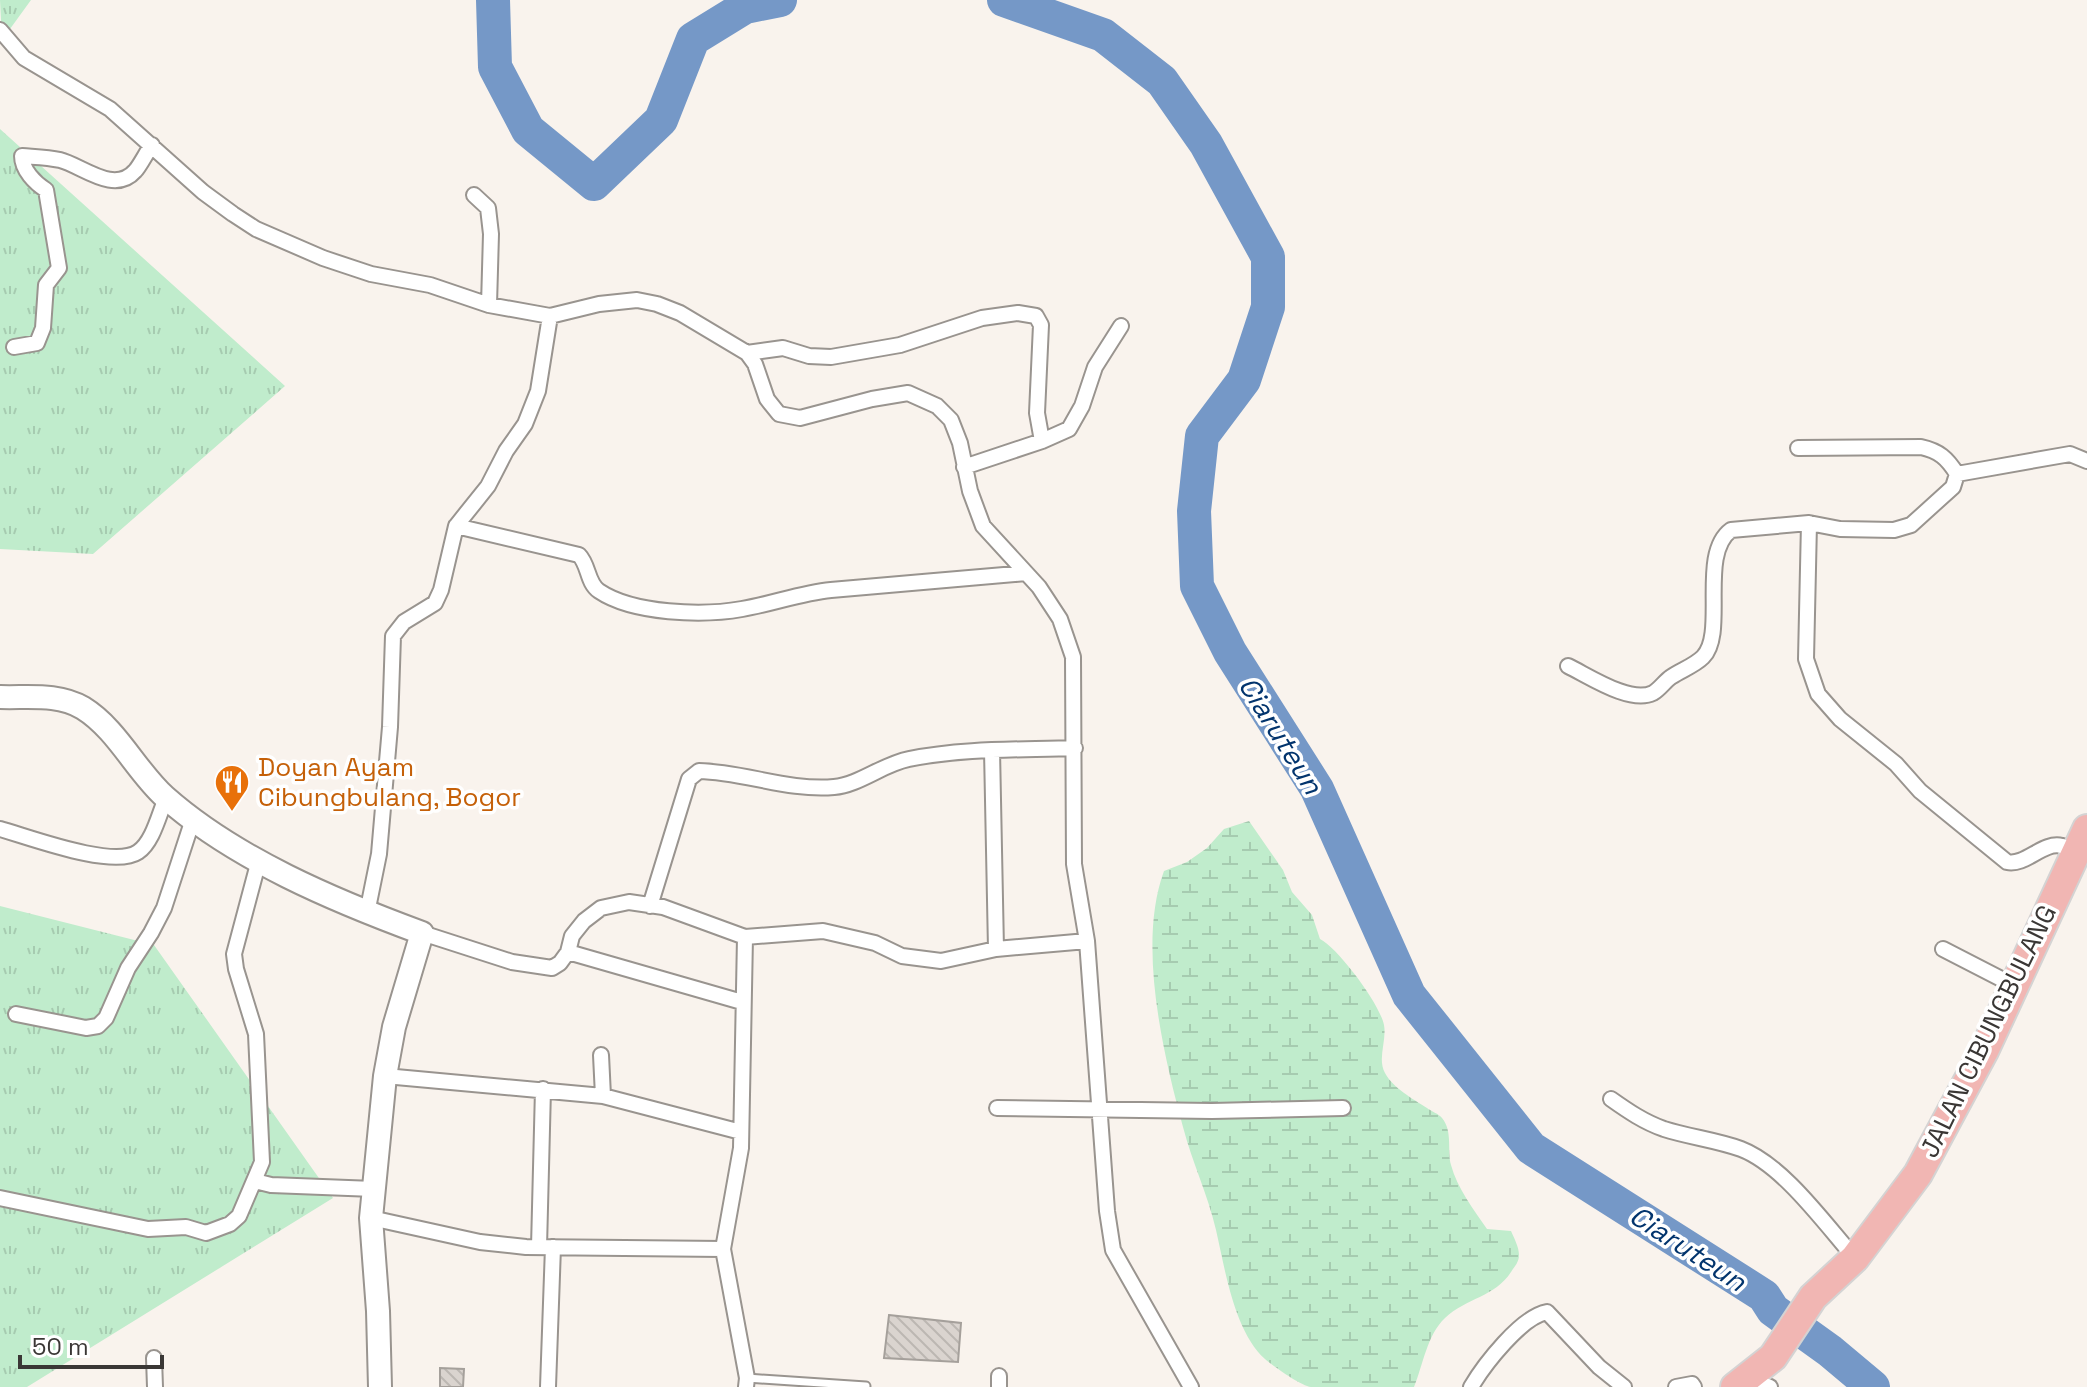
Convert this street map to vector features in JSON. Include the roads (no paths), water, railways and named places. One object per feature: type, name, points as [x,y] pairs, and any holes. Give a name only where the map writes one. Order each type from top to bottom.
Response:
[{"type":"highway","name":"JALAN CIBUNGBULANG","points":[[1750,1384],[1773,1357],[1813,1297],[1855,1258],[1918,1174],[1984,1051],[2013,985],[2081,856],[2087,829]]},
{"type":"street","points":[[0,30],[24,58],[110,109],[203,192],[256,229],[323,258],[371,274],[430,285],[489,305],[550,316],[599,304],[637,300],[680,313],[747,353],[755,364],[767,399],[779,414],[800,418],[908,393],[924,398],[951,420],[983,526],[1039,587],[1060,619],[1073,657],[1074,864],[1087,941],[1107,1211],[1113,1250],[1191,1387]]},
{"type":"street","points":[[14,347],[37,343],[43,328],[46,285],[59,268],[46,190],[37,184],[22,156],[62,160],[89,174],[112,180],[123,179],[136,171],[152,145]]},
{"type":"street","points":[[474,195],[488,208],[491,234],[489,305]]},
{"type":"street","points":[[747,353],[783,348],[809,356],[831,357],[900,345],[982,318],[1018,313],[1036,316],[1041,325],[1037,413],[1042,441]]},
{"type":"street","points":[[367,913],[379,854],[390,727],[393,636],[404,622],[435,603],[456,526],[488,486],[506,451],[525,424],[538,391],[550,316]]},
{"type":"street","points":[[964,467],[1069,429],[1082,406],[1095,367],[1121,326]]},
{"type":"street","points":[[1568,666],[1636,697],[1653,693],[1704,656],[1710,642],[1716,557],[1722,536],[1731,530],[1809,523],[1840,529],[1894,530],[1911,525],[1953,487],[1957,474],[1948,460],[1936,450],[1921,447],[1798,448]]},
{"type":"street","points":[[1957,474],[2070,454],[2087,461]]},
{"type":"street","points":[[1809,523],[1806,659],[1818,694],[1840,719],[1896,764],[1920,791],[2007,862],[2016,863],[2055,846],[2064,846],[2081,856]]},
{"type":"street","points":[[456,526],[579,555],[586,562],[590,580],[597,590],[622,602],[652,609],[689,612],[740,610],[827,590],[1026,573]]},
{"type":"street","points":[[0,697],[51,697],[84,708],[166,798],[193,819],[259,860],[367,913],[512,962],[552,968],[568,952],[572,936],[584,921],[601,908],[629,902],[663,907],[745,937],[823,931],[875,943],[902,956],[941,961],[996,949],[1087,941]]},
{"type":"street","points":[[650,906],[689,779],[699,771],[724,772],[812,787],[837,787],[905,760],[992,750],[1075,748]]},
{"type":"street","points":[[992,750],[996,949]]},
{"type":"street","points":[[0,829],[87,853],[126,857],[146,844],[166,798]]},
{"type":"street","points":[[16,1014],[86,1028],[98,1026],[106,1018],[128,968],[164,908],[193,819]]},
{"type":"street","points":[[0,1198],[148,1229],[186,1227],[206,1233],[230,1224],[239,1216],[262,1162],[256,1034],[234,954],[259,860]]},
{"type":"street","points":[[380,1387],[371,1218],[385,1076],[394,1027],[422,933]]},
{"type":"street","points":[[745,937],[741,1148],[723,1249],[746,1383]]},
{"type":"street","points":[[1943,949],[2013,985]]},
{"type":"street","points":[[568,952],[742,1002]]},
{"type":"street","points":[[601,1055],[603,1096]]},
{"type":"street","points":[[385,1076],[603,1096],[741,1132]]},
{"type":"street","points":[[543,1089],[548,1387]]},
{"type":"street","points":[[1611,1099],[1644,1121],[1742,1149],[1764,1162],[1797,1190],[1855,1258]]},
{"type":"street","points":[[997,1108],[1100,1111],[1343,1108]]},
{"type":"street","points":[[255,1181],[271,1185],[374,1189]]},
{"type":"street","points":[[371,1218],[480,1242],[546,1247],[723,1249]]},
{"type":"street","points":[[1471,1387],[1489,1360],[1528,1321],[1547,1312],[1599,1367],[1624,1387]]},
{"type":"street","points":[[154,1358],[155,1387]]},
{"type":"street","points":[[1676,1387],[1692,1384],[1694,1387]]},
{"type":"lane","points":[[746,1383],[866,1386]]},
{"type":"waterway","name":"Ciaruteun","points":[[493,0],[495,67],[528,130],[594,184],[661,120],[693,39],[745,7],[780,0]]},
{"type":"waterway","name":"Ciaruteun","points":[[1004,0],[1103,35],[1162,81],[1206,144],[1268,257],[1268,307],[1244,380],[1202,436],[1194,511],[1197,586],[1230,652],[1317,789],[1409,995],[1531,1148],[1764,1296],[1773,1310],[1873,1387]]},
{"type":"place","name":"Doyan Ayam Cibungbulang, Bogor","points":[[232,813]]}]
